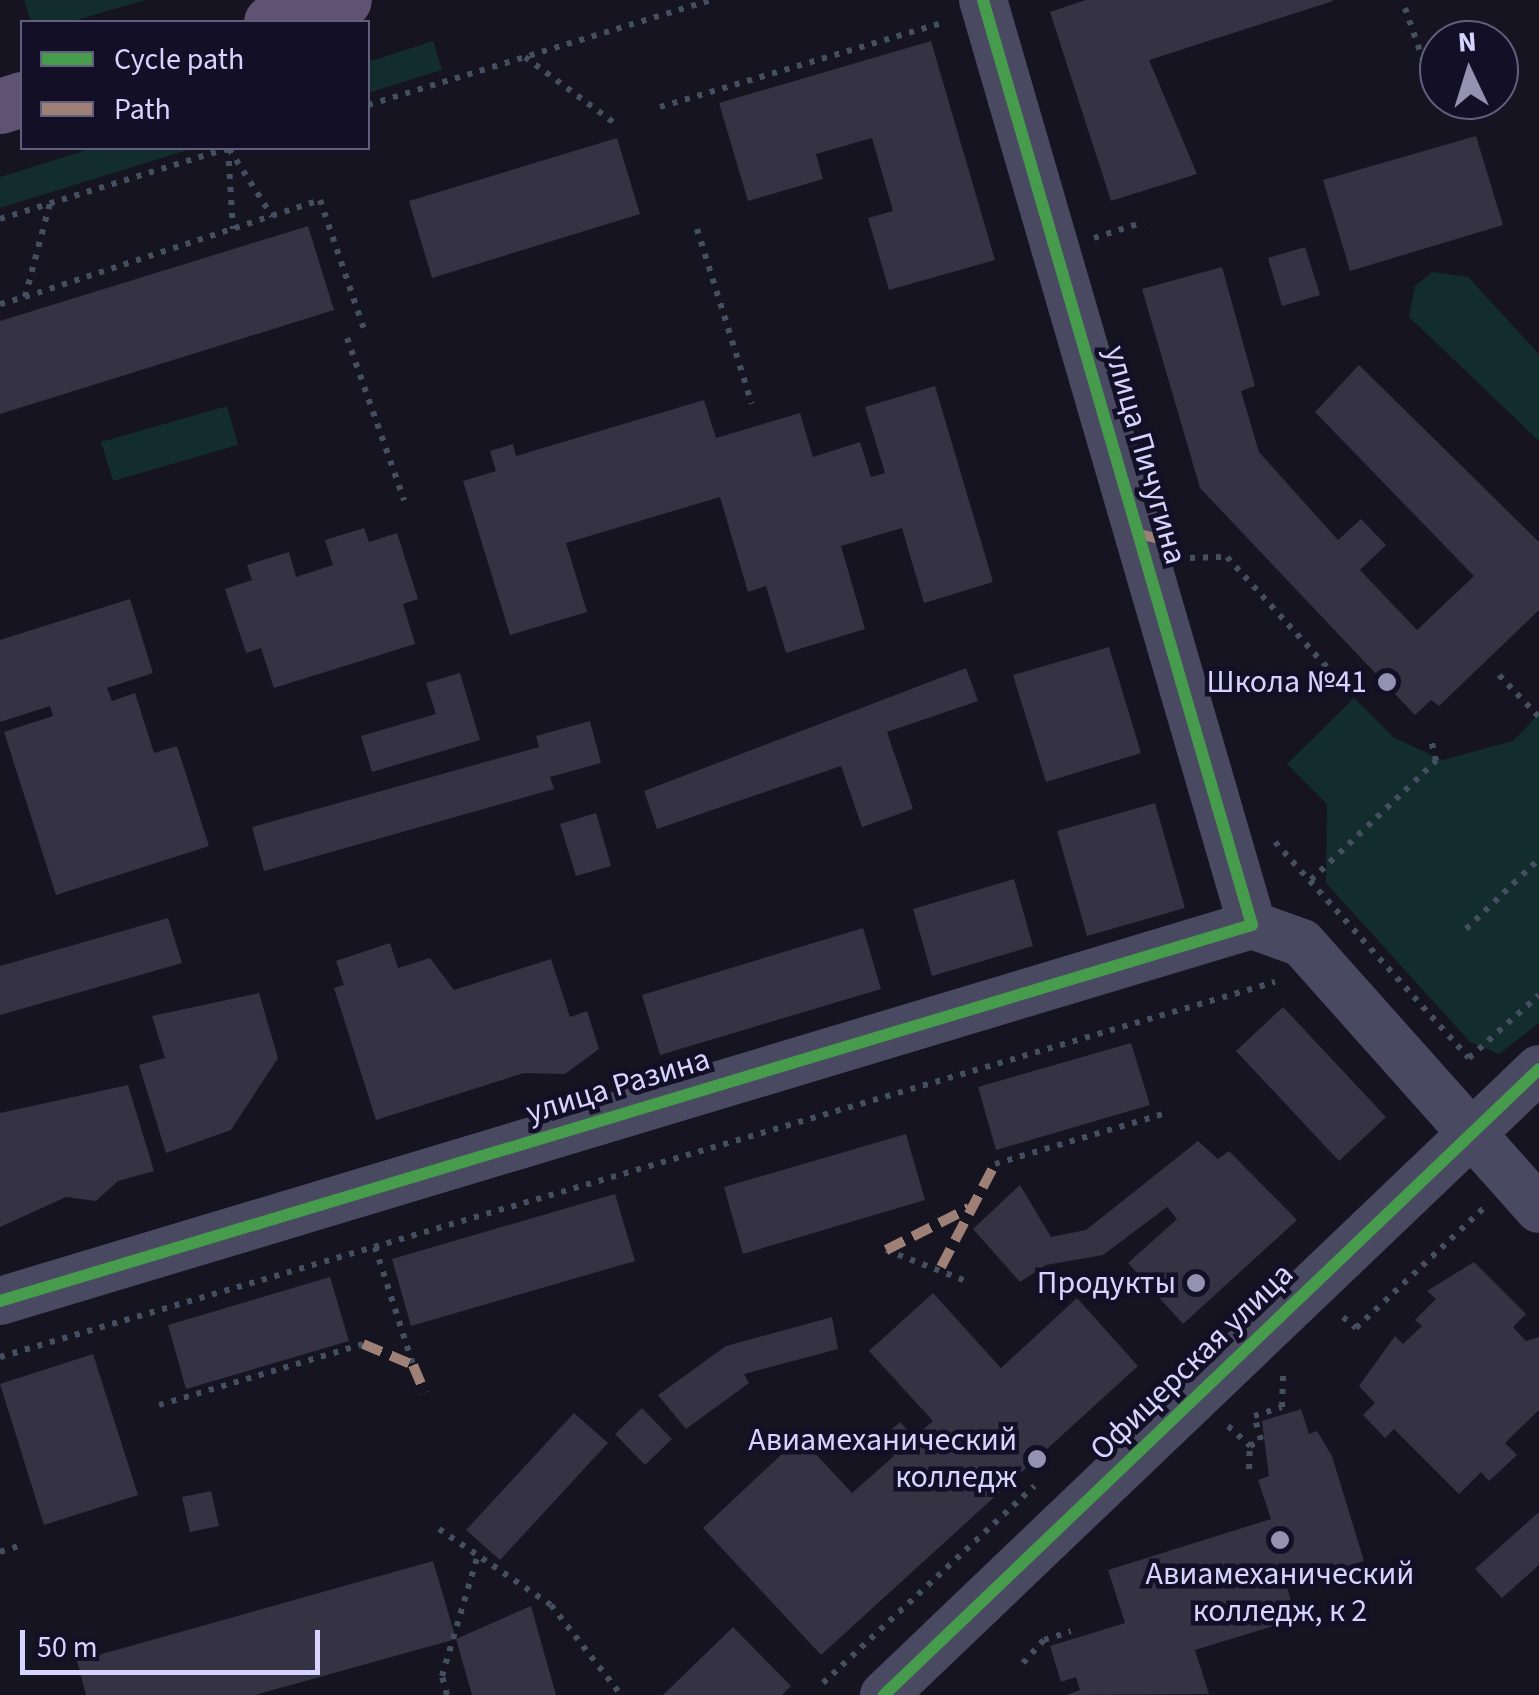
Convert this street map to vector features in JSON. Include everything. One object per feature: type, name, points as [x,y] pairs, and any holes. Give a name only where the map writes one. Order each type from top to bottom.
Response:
[{"type":"main road","points":[[277,20],[344,0]]},
{"type":"street","name":"улица Пичугина","points":[[964,11],[1060,248],[1252,925]]},
{"type":"street","points":[[1252,925],[1302,943],[1539,1210]]},
{"type":"street","name":"улица Разина","points":[[0,1301],[1252,925]]},
{"type":"street","name":"Офицерская улица","points":[[884,1695],[1539,1069]]},
{"type":"path","points":[[370,104],[712,0]]},
{"type":"path","points":[[1406,8],[1419,48]]},
{"type":"path","points":[[660,107],[964,11]]},
{"type":"path","points":[[524,56],[616,124]]},
{"type":"path","points":[[0,219],[222,150]]},
{"type":"path","points":[[229,150],[232,229]]},
{"type":"path","points":[[230,150],[272,216]]},
{"type":"path","points":[[0,304],[320,200],[365,332]]},
{"type":"path","points":[[25,297],[50,203]]},
{"type":"path","points":[[1060,248],[1144,222]]},
{"type":"path","points":[[696,229],[752,404]]},
{"type":"path","points":[[347,338],[404,500]]},
{"type":"path","points":[[1185,579],[1179,560],[1226,558],[1346,687]]},
{"type":"path","points":[[1499,675],[1539,717]]},
{"type":"path","points":[[1311,880],[1436,762],[1431,740]]},
{"type":"path","points":[[1265,832],[1469,1058],[1539,995]]},
{"type":"path","points":[[1466,929],[1539,859]]},
{"type":"path","points":[[0,1357],[1283,979]]},
{"type":"path","points":[[995,1164],[1169,1112]]},
{"type":"path","points":[[1348,1322],[1356,1328],[1491,1201]]},
{"type":"path","points":[[375,1247],[413,1365]]},
{"type":"path","points":[[886,1250],[966,1281]]},
{"type":"path","points":[[159,1405],[363,1344]]},
{"type":"path","points":[[1250,1446],[1261,1440],[1254,1416],[1282,1407],[1285,1362]]},
{"type":"path","points":[[1228,1426],[1250,1446]]},
{"type":"path","points":[[1249,1469],[1250,1446]]},
{"type":"path","points":[[439,1530],[550,1604],[621,1695]]},
{"type":"path","points":[[0,1552],[19,1546]]},
{"type":"path","points":[[447,1695],[442,1676],[478,1558]]},
{"type":"path","points":[[1023,1663],[1044,1640],[1071,1631]]},
{"type":"green space","points":[[24,0],[145,0],[77,20],[30,20]]},
{"type":"green space","points":[[433,41],[442,70],[370,92],[370,61]]},
{"type":"green space","points":[[87,150],[188,150],[0,208],[0,177]]},
{"type":"green space","points":[[1432,272],[1468,277],[1539,354],[1539,441],[1409,317],[1415,286]]},
{"type":"green space","points":[[227,406],[238,445],[113,481],[101,442]]},
{"type":"green space","points":[[1354,698],[1393,737],[1442,760],[1513,741],[1539,714],[1539,1023],[1499,1054],[1470,1042],[1326,883],[1327,804],[1287,764]]},
{"type":"building","points":[[1086,0],[1333,1],[1149,60],[1197,174],[1111,201],[1050,12]]},
{"type":"building","points":[[931,41],[995,260],[889,290],[868,218],[893,211],[872,138],[816,154],[823,179],[748,201],[719,103]]},
{"type":"building","points":[[1476,136],[1503,225],[1350,271],[1323,180]]},
{"type":"building","points":[[617,138],[640,214],[432,278],[409,201]]},
{"type":"building","points":[[308,226],[334,310],[0,414],[0,321]]},
{"type":"building","points":[[1305,247],[1320,295],[1282,306],[1268,258]]},
{"type":"building","points":[[1222,267],[1255,386],[1241,391],[1259,452],[1338,540],[1361,519],[1386,545],[1360,570],[1417,630],[1474,576],[1315,412],[1359,365],[1539,542],[1539,610],[1439,706],[1431,700],[1415,715],[1200,488],[1142,289]]},
{"type":"building","points":[[935,386],[993,582],[924,603],[902,528],[841,546],[865,629],[786,653],[766,586],[748,592],[720,497],[566,543],[587,612],[510,635],[463,481],[496,471],[490,451],[513,444],[516,456],[704,400],[716,438],[800,413],[813,457],[860,442],[871,477],[885,473],[865,407]]},
{"type":"building","points":[[364,528],[369,542],[397,533],[418,599],[403,604],[415,644],[274,688],[261,648],[246,653],[225,589],[252,580],[247,565],[289,552],[296,577],[333,565],[325,540]]},
{"type":"building","points":[[130,599],[153,673],[107,688],[112,701],[135,693],[154,753],[177,746],[209,846],[56,895],[4,732],[53,716],[50,706],[0,722],[0,640]]},
{"type":"building","points":[[1109,647],[1141,753],[1046,782],[1013,675]]},
{"type":"building","points":[[966,668],[978,701],[887,732],[913,809],[862,827],[841,766],[657,829],[644,791]]},
{"type":"building","points":[[460,673],[480,740],[372,772],[361,736],[436,714],[426,683]]},
{"type":"building","points":[[590,721],[601,763],[550,777],[554,789],[264,871],[252,827],[539,747],[536,736]]},
{"type":"building","points":[[1155,803],[1185,908],[1087,936],[1057,831]]},
{"type":"building","points":[[596,813],[611,866],[576,876],[560,824]]},
{"type":"building","points":[[1014,879],[1033,946],[932,976],[913,909]]},
{"type":"building","points":[[168,918],[182,963],[0,1015],[0,966]]},
{"type":"building","points":[[863,928],[881,989],[660,1055],[642,995]]},
{"type":"building","points":[[390,943],[398,968],[430,958],[454,990],[551,959],[570,1017],[587,1011],[599,1049],[565,1074],[524,1073],[376,1120],[334,988],[344,985],[336,961]]},
{"type":"building","points":[[259,993],[278,1058],[231,1130],[166,1153],[139,1065],[165,1058],[152,1016]]},
{"type":"building","points":[[1283,1007],[1386,1117],[1339,1161],[1236,1051]]},
{"type":"building","points":[[1131,1043],[1150,1105],[996,1150],[978,1087]]},
{"type":"building","points":[[128,1085],[154,1171],[118,1181],[96,1201],[66,1197],[0,1227],[0,1113]]},
{"type":"building","points":[[906,1134],[925,1200],[743,1254],[724,1187]]},
{"type":"building","points":[[1198,1141],[1218,1159],[1229,1151],[1297,1220],[1183,1324],[1128,1263],[1177,1219],[1167,1207],[1103,1255],[1046,1265],[1020,1282],[973,1229],[1020,1185],[1051,1237],[1086,1230]]},
{"type":"building","points":[[615,1194],[635,1261],[411,1326],[392,1259]]},
{"type":"building","points":[[1474,1262],[1526,1314],[1513,1327],[1526,1341],[1539,1337],[1539,1410],[1505,1443],[1517,1455],[1489,1481],[1481,1472],[1459,1494],[1394,1429],[1385,1438],[1363,1415],[1375,1403],[1359,1386],[1395,1336],[1403,1344],[1422,1326],[1415,1320],[1436,1299],[1427,1291]]},
{"type":"building","points":[[330,1277],[349,1341],[186,1389],[168,1325]]},
{"type":"building","points":[[933,1293],[1001,1368],[1077,1298],[1138,1366],[821,1655],[703,1528],[800,1437],[852,1493],[894,1456],[879,1440],[900,1422],[914,1437],[933,1421],[869,1351]]},
{"type":"building","points":[[832,1317],[838,1349],[744,1374],[749,1383],[686,1429],[658,1395],[726,1346]]},
{"type":"building","points":[[93,1354],[138,1495],[44,1525],[0,1384]]},
{"type":"building","points":[[642,1408],[672,1439],[645,1465],[615,1434]]},
{"type":"building","name":"Авиамеханический колледж, к 2","points":[[1301,1409],[1309,1434],[1317,1431],[1332,1456],[1364,1561],[1286,1585],[1297,1619],[1195,1650],[1209,1694],[1067,1695],[1080,1690],[1076,1677],[1061,1682],[1050,1646],[1125,1623],[1108,1570],[1271,1519],[1258,1480],[1269,1476],[1262,1421]]},
{"type":"building","points":[[574,1413],[608,1443],[500,1560],[466,1530]]},
{"type":"building","points":[[211,1491],[219,1526],[190,1532],[182,1497]]},
{"type":"building","points":[[1539,1512],[1539,1565],[1502,1598],[1475,1569]]},
{"type":"building","points":[[433,1561],[456,1639],[255,1695],[86,1695],[77,1661]]},
{"type":"building","points":[[531,1606],[556,1695],[472,1695],[456,1639]]},
{"type":"building","points":[[733,1627],[791,1686],[782,1695],[663,1695]]},
{"type":"marked path","points":[[1139,534],[1174,543]]},
{"type":"marked path","points":[[941,1267],[995,1164]]},
{"type":"marked path","points":[[886,1250],[969,1208]]},
{"type":"marked path","points":[[363,1344],[413,1365],[425,1393]]},
{"type":"cycle path","points":[[0,1301],[1252,925],[983,0]]},
{"type":"cycle path","points":[[884,1695],[1539,1069]]},
{"type":"place","name":"Школа №41","points":[[1387,682]]},
{"type":"place","name":"Продукты","points":[[1196,1283]]},
{"type":"place","name":"Авиамеханический колледж","points":[[1037,1459]]},
{"type":"place","name":"Авиамеханический колледж, к 2","points":[[1280,1540]]}]
